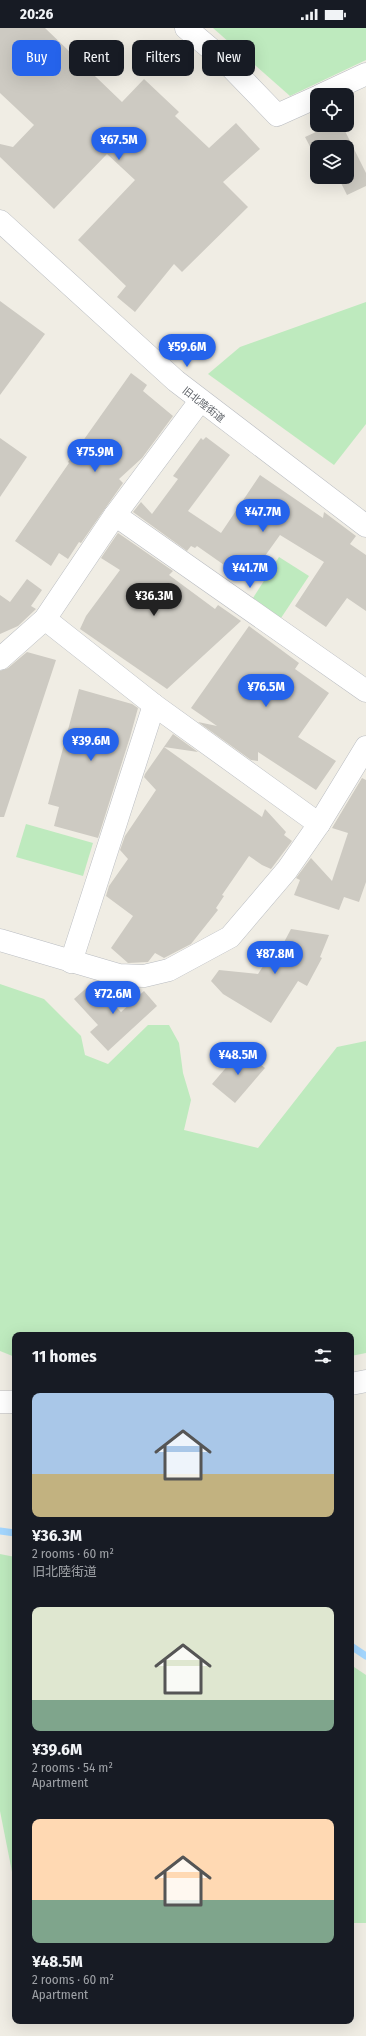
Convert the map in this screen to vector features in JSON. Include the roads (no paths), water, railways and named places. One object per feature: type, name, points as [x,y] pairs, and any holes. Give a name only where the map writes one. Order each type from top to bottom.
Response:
[{"type":"street","points":[[186,28],[224,60],[277,115],[310,100]]},
{"type":"street","points":[[336,88],[366,74]]},
{"type":"street","name":"旧北陸街道","points":[[0,221],[176,381],[200,401],[366,526]]},
{"type":"street","points":[[0,659],[45,619],[115,515],[200,401]]},
{"type":"street","points":[[115,515],[366,691]]},
{"type":"street","points":[[45,619],[154,705],[319,824]]},
{"type":"street","points":[[71,962],[154,705]]},
{"type":"street","points":[[0,940],[119,975],[144,976],[169,970],[230,937],[287,870],[319,824],[366,747]]},
{"type":"street","points":[[354,1383],[366,1381]]},
{"type":"street","points":[[0,1402],[12,1402]]},
{"type":"waterway","points":[[0,1531],[12,1533]]},
{"type":"waterway","points":[[354,1648],[366,1656]]}]
